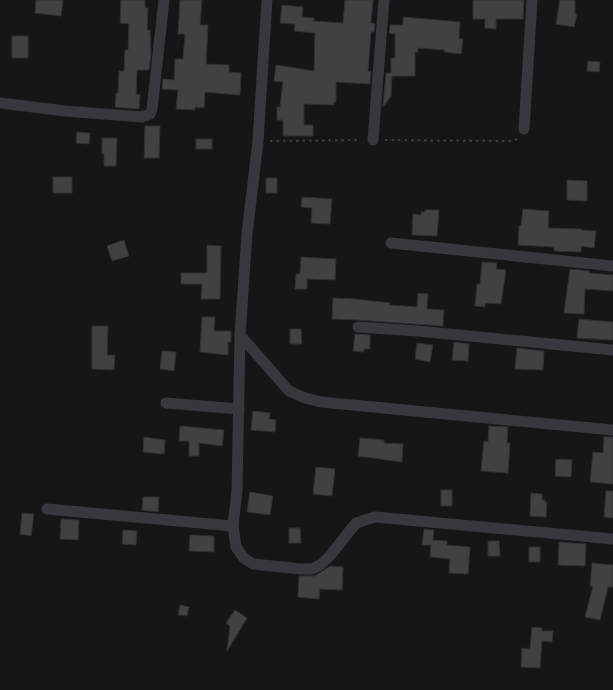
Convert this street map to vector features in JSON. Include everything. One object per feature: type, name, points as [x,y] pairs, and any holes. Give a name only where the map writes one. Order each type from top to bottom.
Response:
[{"type":"street","points":[[0,102],[65,111],[142,117],[147,115],[152,109],[164,0]]},
{"type":"street","points":[[267,0],[258,141],[247,234],[240,336],[240,409],[237,490],[233,526],[236,547],[249,562],[301,570],[312,569],[320,566],[356,523],[375,517],[613,539]]},
{"type":"street","points":[[374,140],[384,0]]},
{"type":"street","points":[[524,129],[532,0]]},
{"type":"street","points":[[391,243],[613,266]]},
{"type":"street","points":[[358,327],[613,350]]},
{"type":"street","points":[[240,336],[289,391],[305,398],[321,402],[613,430]]},
{"type":"street","points":[[166,403],[240,409]]},
{"type":"street","points":[[47,509],[233,526]]},
{"type":"path","points":[[258,141],[508,141],[516,140],[522,136],[524,129]]},
{"type":"building","points":[[36,0],[63,0],[61,16],[35,13]]},
{"type":"building","points":[[121,0],[145,0],[145,8],[148,8],[147,30],[150,30],[151,54],[149,70],[137,70],[136,94],[140,95],[139,109],[115,107],[119,71],[124,71],[125,50],[128,50],[129,24],[120,23]]},
{"type":"building","points":[[180,0],[202,0],[200,25],[208,25],[206,64],[229,65],[229,72],[241,73],[240,95],[205,92],[204,108],[195,107],[195,110],[176,109],[178,90],[162,89],[163,79],[174,80],[175,59],[183,59],[185,34],[178,34]]},
{"type":"building","points":[[345,0],[373,0],[371,23],[375,24],[374,32],[371,32],[368,71],[371,72],[370,84],[336,82],[336,102],[334,102],[334,105],[304,104],[304,125],[313,125],[313,136],[283,136],[283,120],[277,120],[277,107],[280,107],[283,82],[274,81],[276,65],[314,71],[315,33],[294,31],[295,24],[280,23],[282,5],[303,7],[302,17],[314,18],[314,21],[343,23]]},
{"type":"building","points":[[473,0],[524,0],[523,19],[496,19],[496,29],[485,28],[485,19],[473,19]]},
{"type":"building","points":[[560,0],[575,0],[575,14],[577,14],[574,27],[556,24]]},
{"type":"building","points":[[403,17],[460,22],[459,39],[463,39],[461,54],[444,52],[445,50],[418,48],[418,52],[415,52],[415,76],[392,76],[391,96],[383,107],[386,73],[391,73],[391,58],[395,58],[395,34],[389,33],[390,25],[403,25]]},
{"type":"building","points":[[12,36],[28,36],[28,58],[12,58]]},
{"type":"building","points":[[588,61],[600,62],[599,72],[587,71]]},
{"type":"building","points":[[145,126],[160,126],[159,158],[144,158]]},
{"type":"building","points":[[77,132],[90,133],[89,144],[76,143]]},
{"type":"building","points":[[102,138],[117,138],[116,166],[104,166]]},
{"type":"building","points":[[196,139],[212,139],[212,149],[196,149]]},
{"type":"building","points":[[53,177],[72,177],[72,193],[53,193]]},
{"type":"building","points":[[266,178],[277,178],[277,193],[266,193]]},
{"type":"building","points":[[567,180],[587,181],[587,201],[567,200]]},
{"type":"building","points":[[302,197],[332,199],[330,224],[311,223],[312,208],[301,207]]},
{"type":"building","points":[[523,209],[549,211],[548,228],[596,231],[594,248],[581,246],[581,252],[554,251],[554,247],[518,245],[519,226],[521,226]]},
{"type":"building","points":[[425,210],[439,210],[437,236],[412,235],[413,214],[421,215],[421,212],[425,212]]},
{"type":"building","points":[[124,240],[129,256],[112,261],[107,246]]},
{"type":"building","points":[[207,245],[221,246],[220,299],[201,299],[202,284],[181,284],[181,273],[207,273]]},
{"type":"building","points":[[301,257],[336,259],[335,280],[307,279],[307,289],[295,289],[296,274],[300,274]]},
{"type":"building","points":[[482,262],[497,263],[496,269],[506,270],[501,304],[485,303],[485,307],[475,306]]},
{"type":"building","points":[[570,269],[613,275],[613,291],[585,289],[584,314],[564,313]]},
{"type":"building","points":[[418,293],[428,294],[427,309],[444,310],[443,326],[332,319],[333,298],[417,307]]},
{"type":"building","points":[[202,317],[215,317],[214,331],[231,331],[231,342],[228,342],[228,355],[200,352]]},
{"type":"building","points":[[579,319],[613,322],[613,340],[577,338]]},
{"type":"building","points":[[92,326],[108,326],[107,355],[115,355],[114,370],[92,369]]},
{"type":"building","points":[[290,329],[301,329],[302,344],[290,344]]},
{"type":"building","points":[[355,334],[370,335],[370,349],[364,349],[364,352],[353,351]]},
{"type":"building","points":[[454,342],[469,344],[468,361],[452,360]]},
{"type":"building","points":[[417,343],[433,345],[430,362],[415,359]]},
{"type":"building","points":[[517,348],[544,351],[543,370],[515,369]]},
{"type":"building","points":[[162,351],[176,352],[174,371],[160,369]]},
{"type":"building","points":[[253,411],[270,413],[269,419],[276,420],[275,432],[251,430]]},
{"type":"building","points":[[180,426],[224,430],[222,446],[199,443],[199,456],[189,456],[189,441],[179,441]]},
{"type":"building","points":[[489,426],[508,427],[507,443],[510,443],[508,473],[481,471],[484,441],[488,442]]},
{"type":"building","points":[[144,437],[165,440],[164,454],[143,452]]},
{"type":"building","points":[[604,437],[613,437],[613,484],[590,482],[593,452],[603,453]]},
{"type":"building","points":[[360,438],[384,440],[384,443],[403,444],[402,462],[358,456]]},
{"type":"building","points":[[556,459],[572,460],[571,477],[555,476]]},
{"type":"building","points":[[316,467],[335,469],[332,496],[313,494]]},
{"type":"building","points":[[441,490],[452,490],[452,506],[441,506]]},
{"type":"building","points":[[606,491],[613,491],[613,518],[604,517]]},
{"type":"building","points":[[250,492],[273,496],[270,515],[247,512]]},
{"type":"building","points":[[531,493],[542,494],[542,500],[547,502],[546,517],[530,516]]},
{"type":"building","points":[[143,497],[159,497],[158,512],[142,510]]},
{"type":"building","points":[[22,513],[34,514],[31,536],[20,534]]},
{"type":"building","points":[[61,519],[79,520],[78,540],[60,539]]},
{"type":"building","points":[[289,528],[300,528],[301,543],[289,543]]},
{"type":"building","points":[[424,529],[434,530],[433,540],[447,541],[447,545],[470,547],[468,574],[449,573],[450,559],[430,557],[431,545],[422,545]]},
{"type":"building","points":[[123,530],[137,531],[136,545],[122,544]]},
{"type":"building","points":[[190,535],[214,536],[214,552],[189,551]]},
{"type":"building","points":[[488,541],[499,541],[500,556],[488,556]]},
{"type":"building","points":[[559,542],[586,544],[585,566],[558,565]]},
{"type":"building","points":[[529,547],[540,547],[540,562],[529,562]]},
{"type":"building","points":[[592,563],[613,565],[613,587],[608,587],[600,620],[585,617],[593,586],[590,586]]},
{"type":"building","points":[[330,566],[343,567],[342,590],[320,589],[319,599],[298,597],[299,576],[315,576]]},
{"type":"building","points":[[180,605],[189,607],[187,616],[178,615]]},
{"type":"building","points":[[235,610],[247,618],[227,651],[230,626],[226,623]]},
{"type":"building","points":[[532,627],[542,628],[542,631],[553,631],[552,642],[542,641],[540,668],[521,667],[522,648],[530,649]]}]
